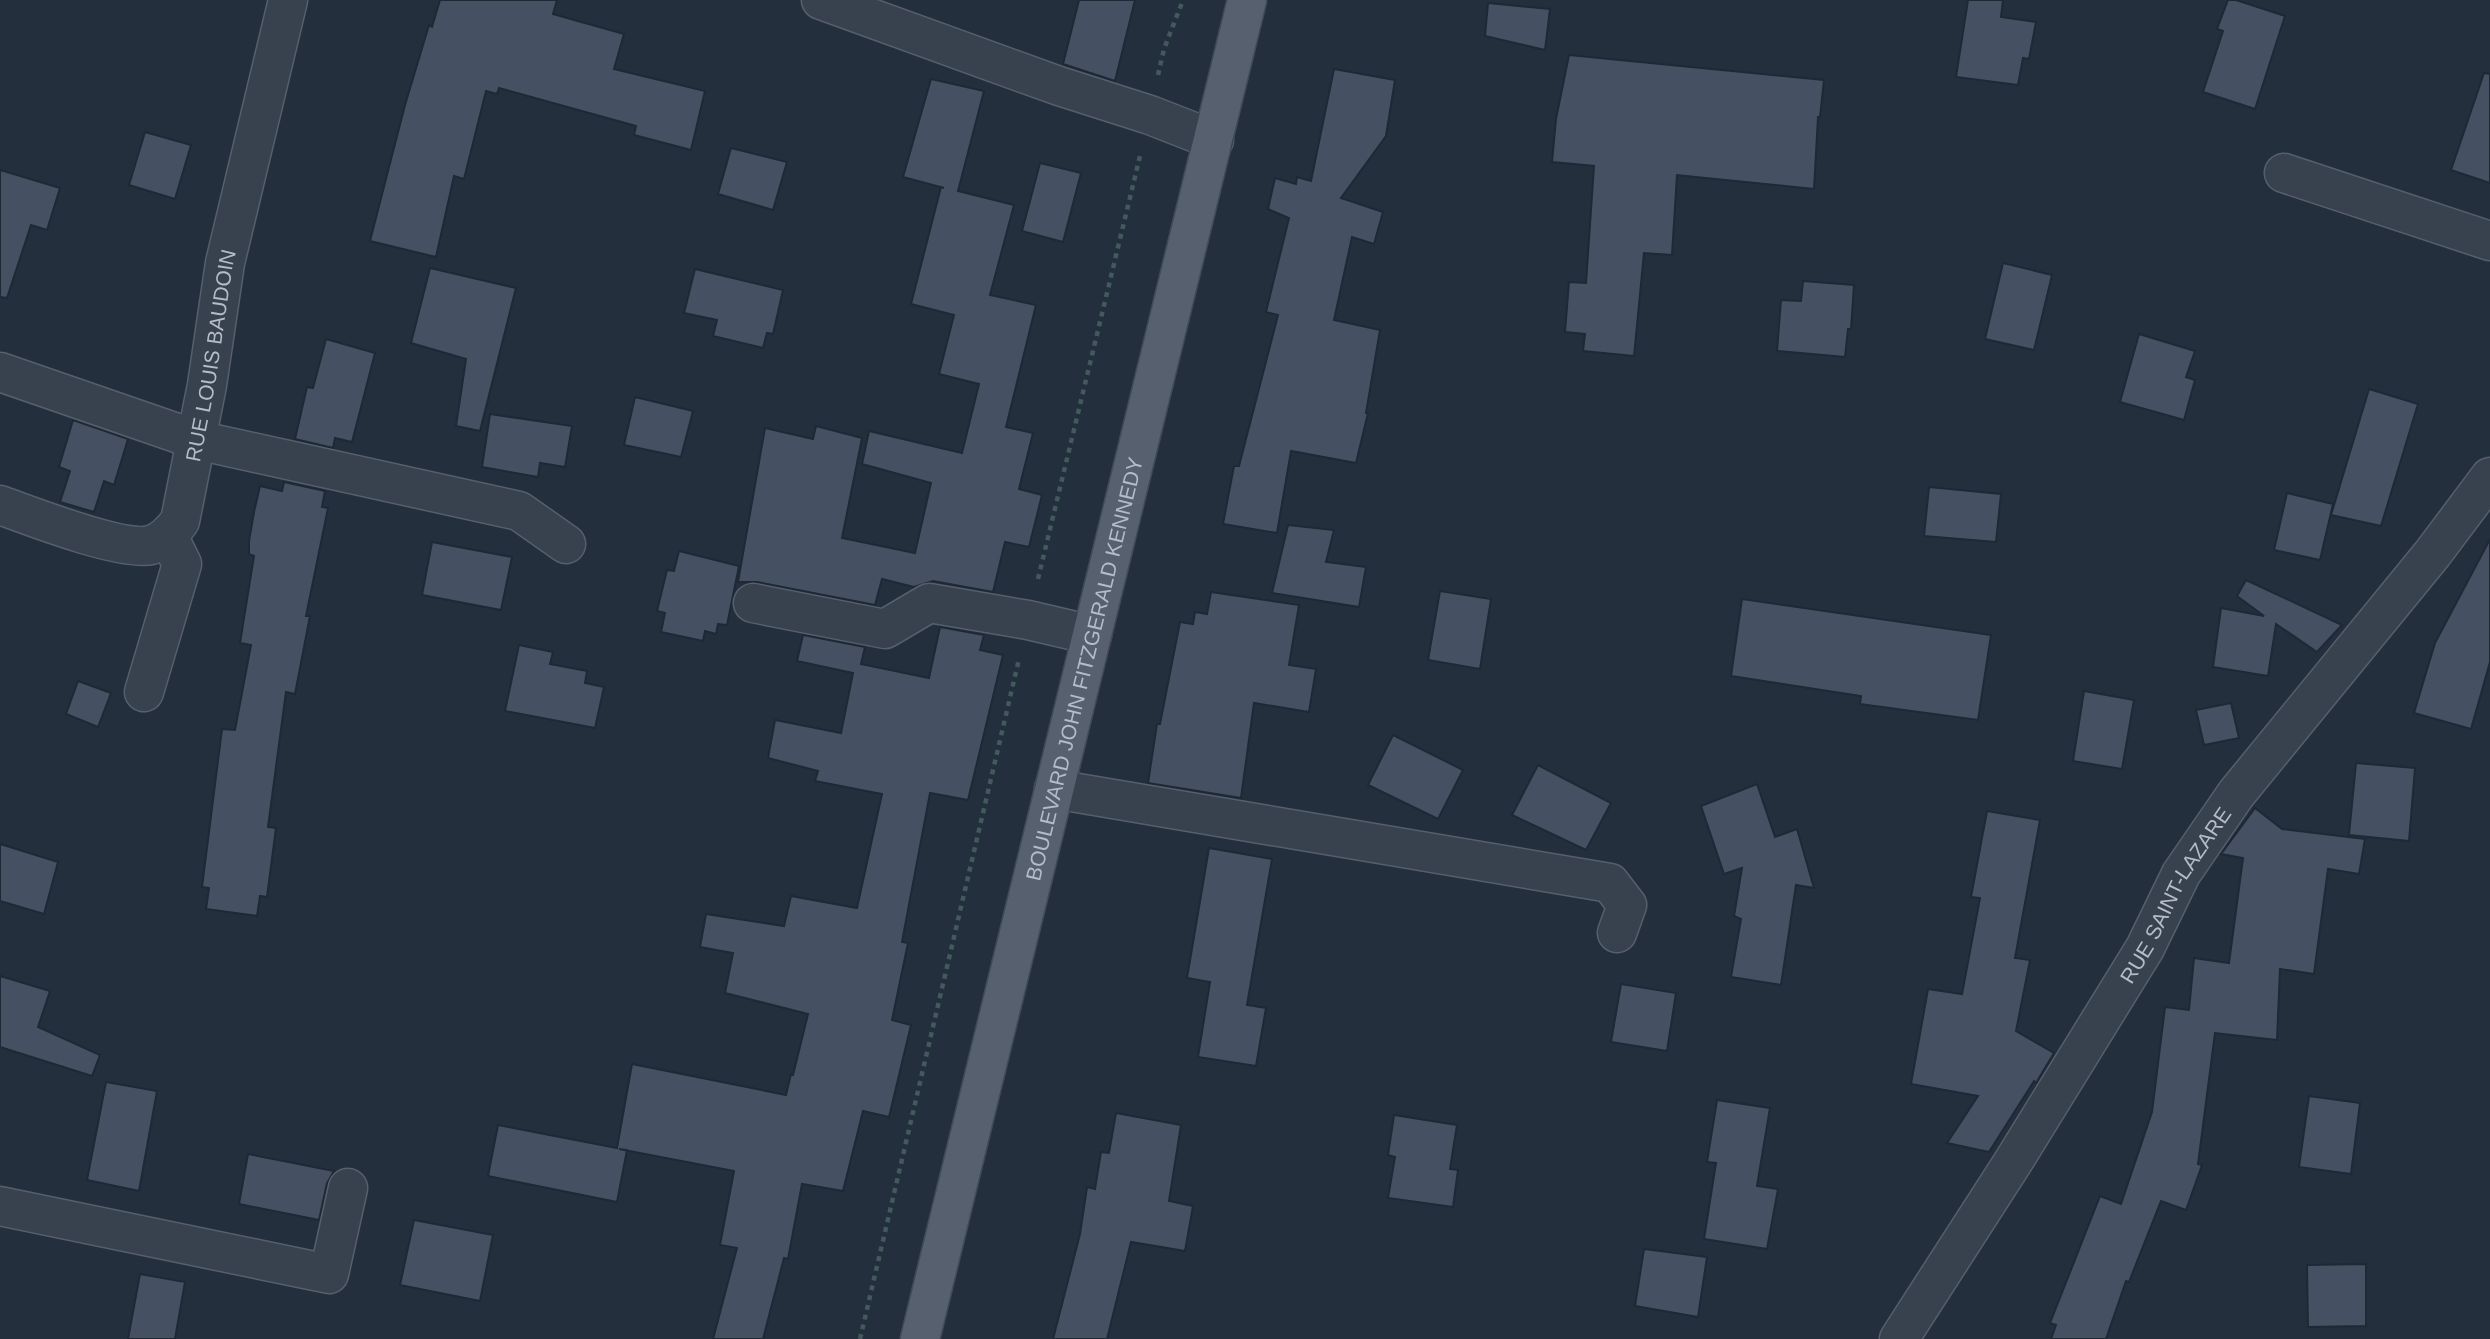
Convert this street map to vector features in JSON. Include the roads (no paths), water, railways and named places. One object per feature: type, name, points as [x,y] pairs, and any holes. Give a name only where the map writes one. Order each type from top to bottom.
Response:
[{"type":"main road","name":"BOULEVARD JOHN FITZGERALD KENNEDY","points":[[920,1339],[1247,0]]},
{"type":"street","name":"RUE LOUIS BAUDOIN","points":[[168,536],[180,521],[197,440],[225,263],[288,0]]},
{"type":"street","points":[[821,0],[1214,140]]},
{"type":"street","points":[[2284,173],[2490,241]]},
{"type":"street","points":[[0,372],[197,440],[519,511],[566,544]]},
{"type":"street","name":"RUE SAINT-LAZARE","points":[[1899,1339],[2014,1162],[2145,947],[2181,874],[2206,836],[2236,794],[2441,543],[2490,477]]},
{"type":"street","points":[[0,505],[113,542],[136,546],[152,544],[168,536],[182,564],[144,692]]},
{"type":"street","points":[[753,603],[885,629],[929,603],[1028,620],[1092,635]]},
{"type":"street","points":[[1055,789],[1610,883],[1628,905],[1617,933]]},
{"type":"street","points":[[0,1206],[329,1274],[348,1188]]}]
